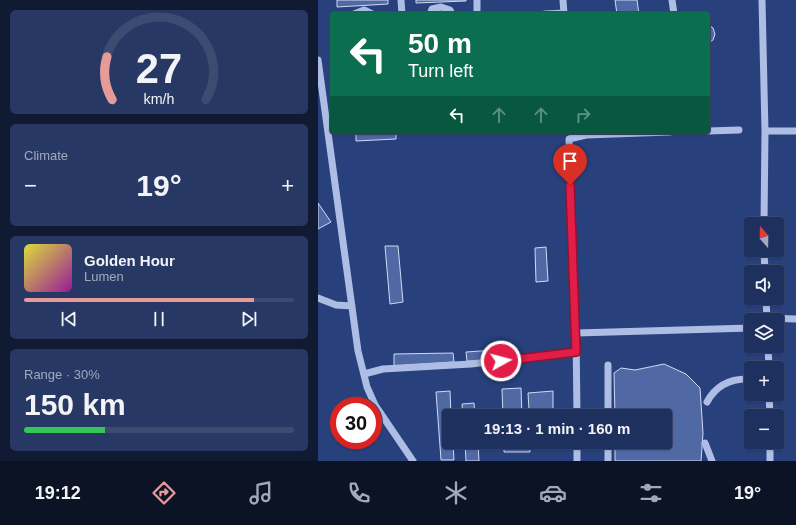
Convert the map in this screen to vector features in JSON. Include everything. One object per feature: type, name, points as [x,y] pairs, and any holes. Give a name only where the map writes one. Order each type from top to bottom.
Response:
[{"type":"street","points":[[401,0],[402,12]]},
{"type":"street","points":[[477,0],[477,12]]},
{"type":"street","points":[[563,0],[564,12]]},
{"type":"street","points":[[672,0],[674,12]]},
{"type":"street","points":[[762,0],[765,131],[764,217]]},
{"type":"street","points":[[431,12],[432,10],[440,7],[450,10],[451,12]]},
{"type":"street","points":[[318,60],[358,351],[367,388],[375,405],[413,461]]},
{"type":"street","points":[[710,131],[739,130]]},
{"type":"street","points":[[765,131],[796,131]]},
{"type":"street","points":[[577,409],[576,333],[568,139],[586,135],[614,134]]},
{"type":"street","points":[[318,298],[336,305],[352,306]]},
{"type":"street","points":[[784,318],[796,318]]},
{"type":"street","points":[[576,333],[744,328]]},
{"type":"street","points":[[364,374],[383,369],[471,364],[576,352]]},
{"type":"street","points":[[608,365],[608,409]]},
{"type":"street","points":[[707,402],[711,394],[720,386],[731,381],[744,380]]},
{"type":"street","points":[[705,443],[712,461]]},
{"type":"street","points":[[577,449],[577,461]]},
{"type":"street","points":[[608,449],[608,461]]},
{"type":"street","points":[[770,449],[770,461]]},
{"type":"building","points":[[337,0],[388,0],[388,4],[337,7]]},
{"type":"building","points":[[416,0],[466,0],[466,1],[416,3]]},
{"type":"building","points":[[615,0],[637,0],[639,12],[617,12]]},
{"type":"building","points":[[710,26],[713,28],[715,34],[713,40],[710,42]]},
{"type":"building","points":[[356,134],[396,134],[396,139],[356,141]]},
{"type":"building","points":[[318,203],[331,222],[318,229]]},
{"type":"building","points":[[385,246],[398,246],[403,302],[390,304]]},
{"type":"building","points":[[546,247],[548,281],[536,282],[535,248]]},
{"type":"building","points":[[495,350],[496,361],[467,361],[466,352]]},
{"type":"building","points":[[453,353],[454,362],[394,366],[394,354]]},
{"type":"building","points":[[664,364],[686,374],[700,388],[703,433],[701,461],[615,461],[615,449],[672,449],[672,409],[615,409],[614,373],[621,368],[635,370]]},
{"type":"building","points":[[521,388],[522,409],[503,409],[502,389]]},
{"type":"building","points":[[450,391],[451,409],[442,409],[442,449],[453,449],[454,460],[441,460],[436,392]]},
{"type":"building","points":[[553,391],[553,409],[529,409],[528,393]]},
{"type":"building","points":[[474,403],[474,409],[462,409],[462,404]]},
{"type":"building","points":[[465,449],[478,449],[479,461],[466,461]]},
{"type":"building","points":[[504,449],[530,449],[530,452],[504,452]]},
{"type":"route","points":[[501,361],[576,352],[570,185]]}]
